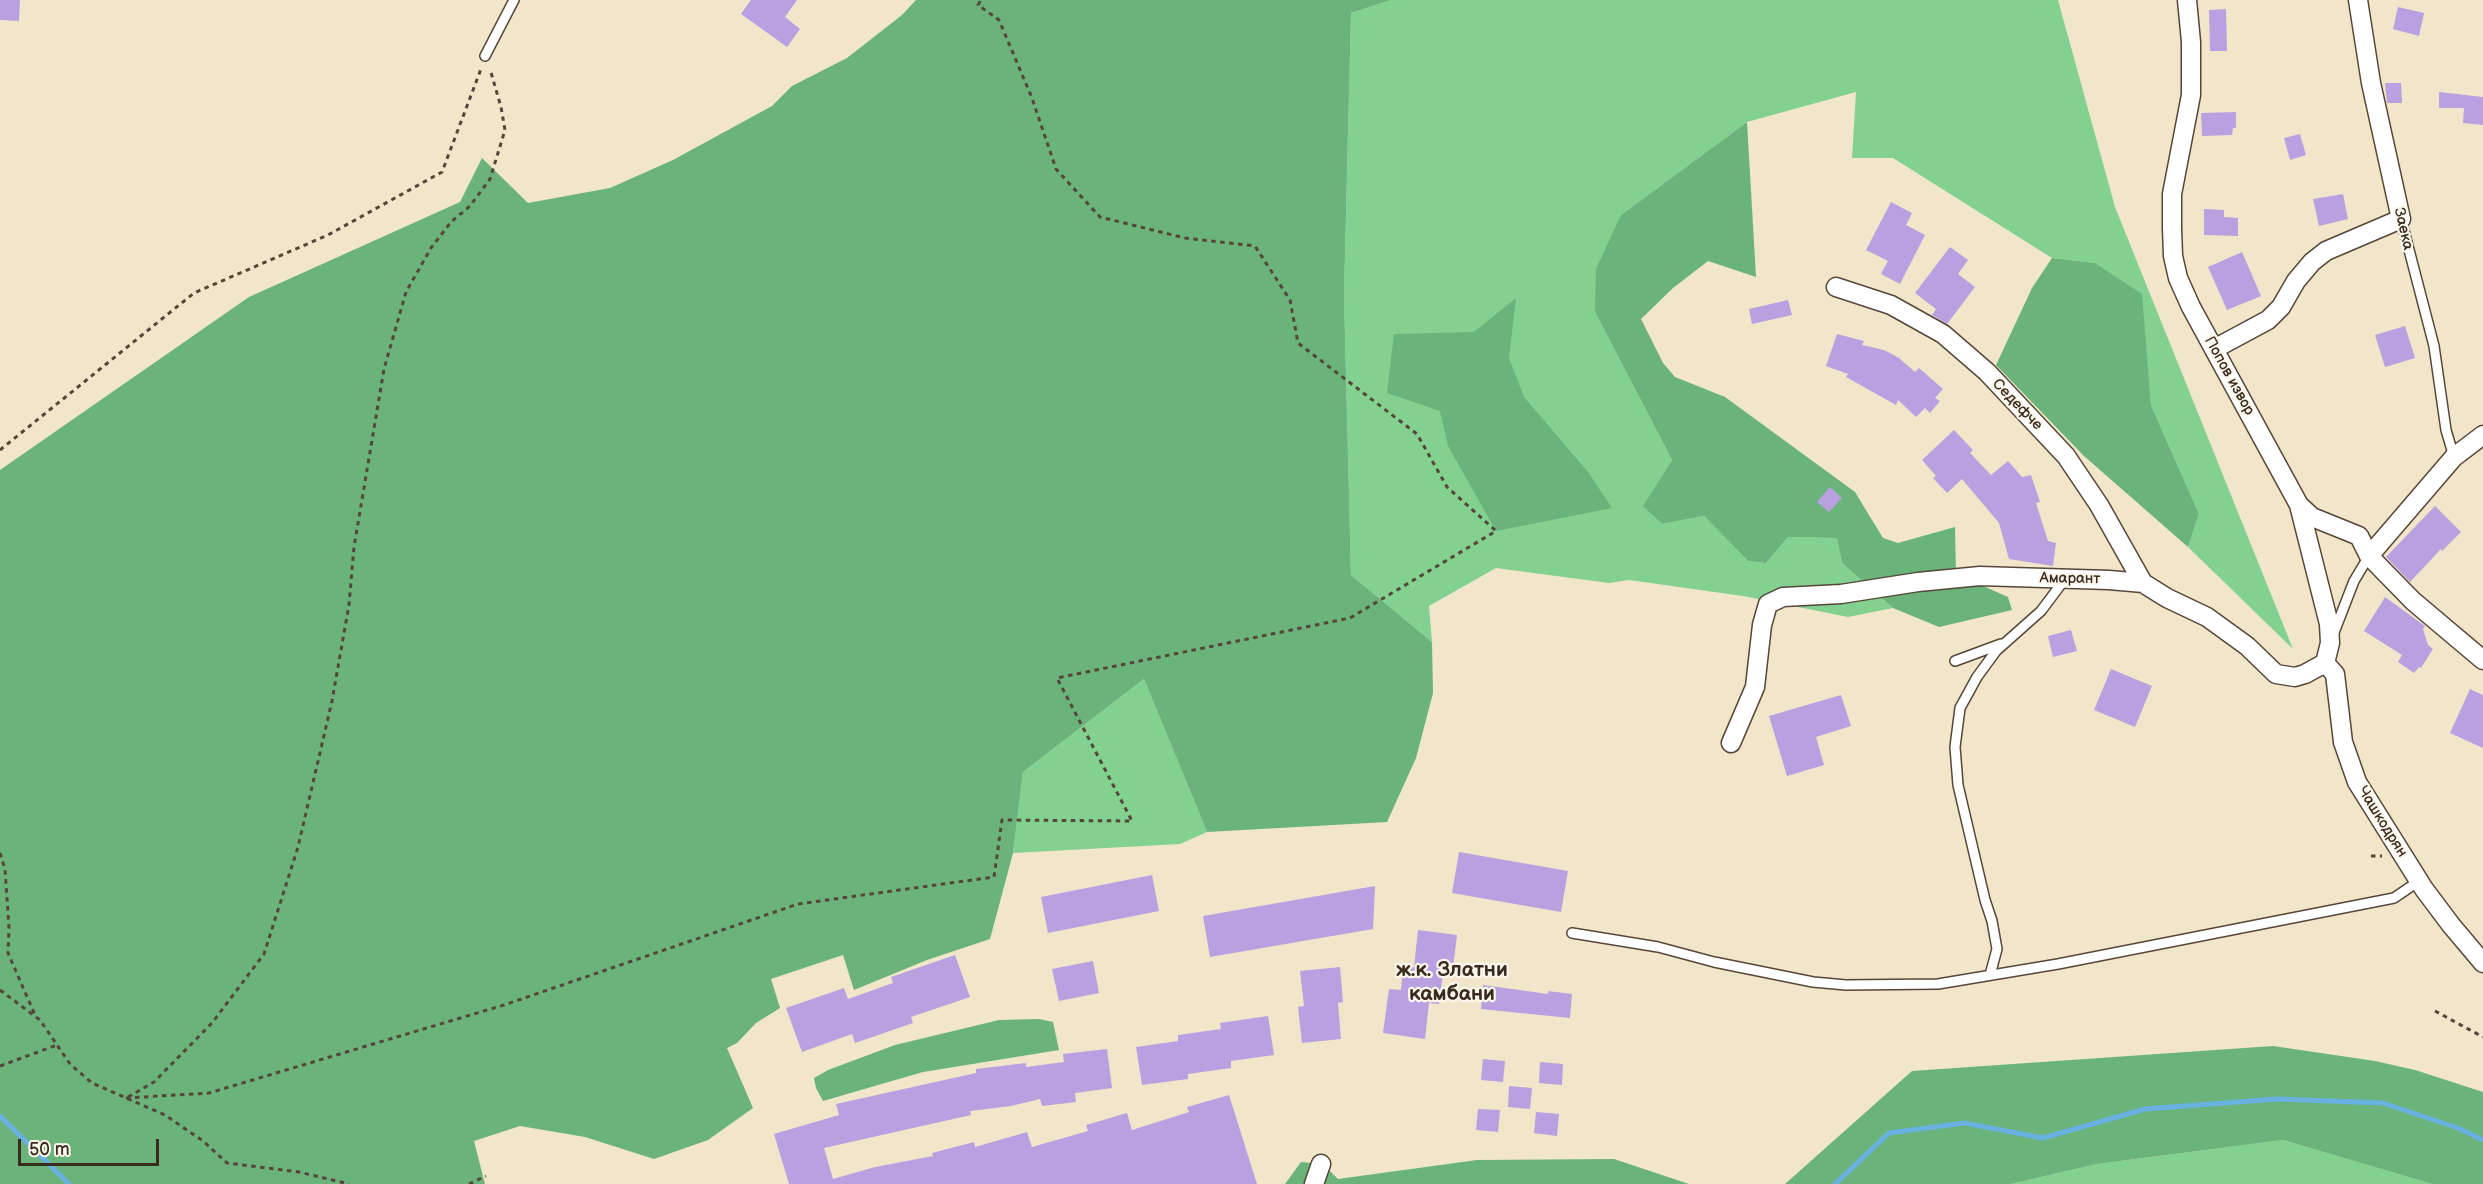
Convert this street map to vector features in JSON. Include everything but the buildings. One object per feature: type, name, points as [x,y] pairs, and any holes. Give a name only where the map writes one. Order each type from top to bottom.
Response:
[{"type":"street","name":"Попов извор","points":[[2187,0],[2192,42],[2191,95],[2172,194],[2173,256],[2178,278],[2191,307],[2299,505],[2312,518],[2359,536],[2369,556],[2413,600],[2483,660]]},
{"type":"street","name":"Заека","points":[[2358,0],[2371,83],[2401,219]]},
{"type":"street","points":[[2214,349],[2268,320],[2281,307],[2307,268],[2326,251],[2401,219]]},
{"type":"street","name":"Седефче","points":[[1836,287],[1891,304],[1943,334],[1987,372],[2066,456],[2100,505],[2143,583]]},
{"type":"street","points":[[2369,556],[2454,457],[2483,435]]},
{"type":"street","points":[[2299,505],[2329,624],[2330,643],[2325,663]]},
{"type":"street","name":"Амарант","points":[[1731,742],[1755,687],[1762,625],[1768,604],[1783,597],[1841,594],[1918,582],[1980,576],[2109,579],[2143,583],[2167,598],[2207,617],[2247,646],[2276,674],[2295,676],[2305,674],[2325,663]]},
{"type":"street","name":"Чашкодрян","points":[[2325,663],[2335,674],[2343,742],[2357,782],[2419,881],[2451,925],[2483,963]]},
{"type":"street","points":[[1314,1184],[1322,1164]]},
{"type":"lane","points":[[486,56],[514,0]]},
{"type":"lane","name":"Заека","points":[[2401,219],[2434,346],[2446,430],[2454,457]]},
{"type":"lane","points":[[2330,643],[2354,581],[2369,556]]},
{"type":"lane","points":[[1990,975],[1997,949],[1958,785],[1955,747],[1960,708],[1977,677],[2006,642],[2041,612],[2064,579]]},
{"type":"lane","points":[[1955,662],[2006,642]]},
{"type":"lane","points":[[1572,933],[1658,948],[1813,982],[1846,985],[1938,984],[2394,898],[2419,881]]},
{"type":"path","points":[[126,1098],[209,1093],[504,1005],[798,904],[994,877],[1002,820],[1132,821],[1057,678],[1350,618],[1496,531],[1447,487],[1417,434],[1298,343],[1290,300],[1255,246],[1185,238],[1100,217],[1056,169],[1032,98],[999,20],[978,5],[981,0]]},
{"type":"path","points":[[0,450],[194,293],[328,235],[442,172],[486,56]]},
{"type":"path","points":[[126,1098],[154,1082],[212,1023],[264,954],[298,847],[332,701],[349,604],[354,548],[384,369],[406,292],[431,248],[451,222],[470,206],[490,179],[505,130],[501,107],[486,56]]},
{"type":"path","points":[[0,853],[5,869],[9,928],[8,953],[36,1017],[70,1064],[92,1083],[165,1115],[203,1141],[227,1163],[299,1172],[349,1184]]},
{"type":"path","points":[[0,990],[36,1017]]},
{"type":"path","points":[[2434,1011],[2483,1036]]},
{"type":"path","points":[[0,1066],[57,1046]]},
{"type":"path","points":[[469,1184],[486,1176]]},
{"type":"green space","points":[[916,0],[1391,0],[1351,13],[1344,295],[1351,575],[1432,642],[1433,693],[1416,758],[1387,822],[1207,832],[1144,679],[1023,772],[1013,853],[990,939],[927,960],[854,990],[843,955],[771,979],[780,1008],[756,1023],[737,1043],[727,1048],[753,1108],[708,1140],[654,1159],[585,1137],[520,1126],[474,1141],[485,1184],[0,1184],[0,470],[249,297],[460,202],[482,158],[528,203],[610,188],[673,160],[772,106],[792,86],[847,58],[902,15]]},
{"type":"green space","points":[[1391,0],[2058,0],[2115,207],[2293,649],[2188,547],[2199,514],[2151,405],[2141,294],[2095,263],[2052,258],[1893,158],[1852,158],[1856,92],[1747,122],[1621,215],[1595,312],[1672,460],[1644,506],[1662,524],[1704,516],[1748,561],[1766,563],[1788,537],[1837,538],[1842,563],[1893,608],[1848,617],[1743,596],[1629,580],[1609,583],[1496,568],[1429,606],[1432,642],[1351,575],[1344,295],[1351,13]]},
{"type":"green space","points":[[1747,122],[1756,277],[1708,261],[1673,288],[1641,319],[1663,363],[1675,377],[1725,397],[1855,492],[1883,538],[1898,543],[1955,527],[1956,574],[2008,597],[2012,610],[1939,627],[1893,608],[1842,563],[1837,538],[1788,537],[1766,563],[1748,561],[1704,516],[1662,524],[1643,506],[1672,460],[1595,312],[1596,269],[1621,215]]},
{"type":"green space","points":[[2052,258],[2095,263],[2142,294],[2151,405],[2199,514],[2188,547],[2084,456],[1996,365],[2032,288]]},
{"type":"green space","points":[[1516,298],[1509,358],[1524,397],[1588,472],[1612,508],[1496,531],[1448,446],[1440,411],[1387,393],[1394,334],[1474,332]]},
{"type":"green space","points":[[1144,679],[1207,832],[1180,844],[1013,853],[1023,772]]},
{"type":"green space","points":[[1039,1019],[1053,1022],[1059,1050],[923,1072],[823,1101],[816,1088],[814,1078],[828,1070],[895,1045],[999,1020]]},
{"type":"green space","points":[[2273,1046],[2375,1061],[2415,1070],[2483,1092],[2483,1184],[2432,1184],[2283,1140],[2097,1164],[2011,1184],[1785,1184],[1912,1071]]},
{"type":"green space","points":[[2283,1140],[2432,1184],[2011,1184],[2097,1164]]},
{"type":"green space","points":[[1614,1159],[1689,1184],[1285,1184],[1301,1162],[1323,1164],[1338,1179],[1477,1160]]},
{"type":"waterway","points":[[1835,1184],[1889,1133],[1964,1123],[2043,1138],[2145,1109],[2277,1099],[2383,1103],[2458,1128],[2483,1140]]},
{"type":"waterway","points":[[0,1116],[69,1184]]},
{"type":"district","name":"ж.к. Златни камбани","points":[[1452,983]]}]
